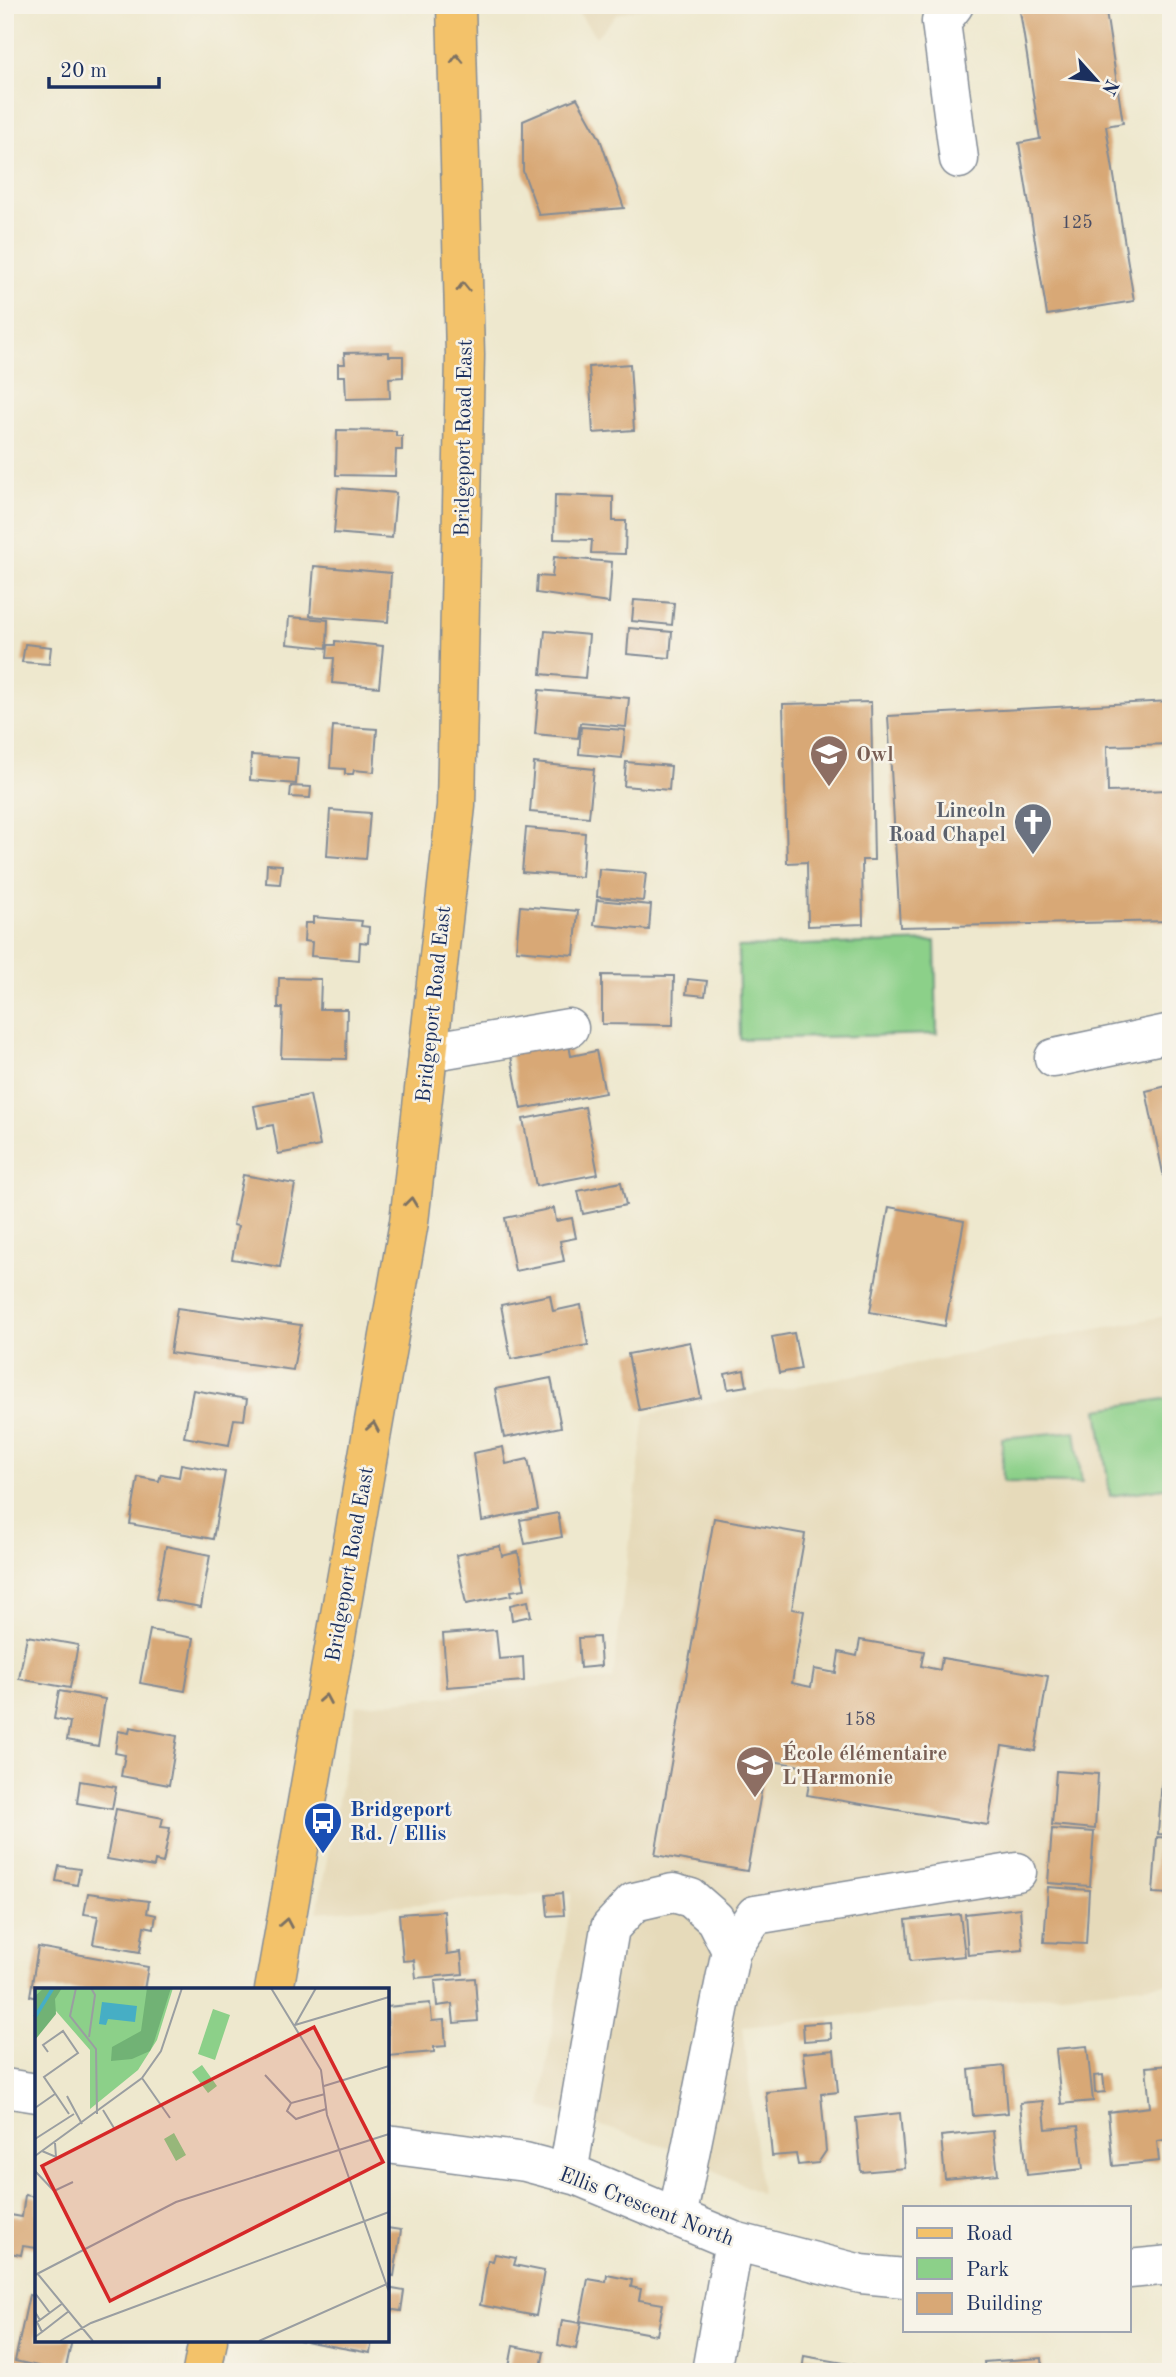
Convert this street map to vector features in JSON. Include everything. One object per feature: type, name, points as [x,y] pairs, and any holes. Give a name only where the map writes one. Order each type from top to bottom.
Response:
[{"type":"main road","name":"Bridgeport Road East","points":[[274,1988],[408,1222],[456,806],[465,355],[456,5]]},
{"type":"main road","points":[[202,2372],[208,2342]]},
{"type":"street","points":[[954,5],[941,22],[959,159]]},
{"type":"street","points":[[428,1052],[569,1028]]},
{"type":"street","points":[[1054,1058],[1171,1033]]},
{"type":"street","points":[[677,2218],[731,1950],[755,1915],[1017,1872]]},
{"type":"street","points":[[568,2174],[610,1928],[635,1902],[673,1892],[691,1898],[715,1919],[731,1950]]},
{"type":"street","points":[[5,2088],[35,2093]]},
{"type":"street","name":"Ellis Crescent North","points":[[388,2144],[526,2162],[568,2174],[734,2241],[861,2274],[903,2278]]},
{"type":"street","points":[[711,2372],[734,2241]]},
{"type":"street","points":[[1130,2269],[1171,2265]]},
{"type":"shaded area","points":[[573,5],[652,5],[617,14],[596,37]]},
{"type":"shaded area","name":"École élémentaire L'Harmonie","points":[[1171,1315],[1171,1983],[743,2026],[761,2194],[668,2147],[541,2107],[572,1892],[317,1912],[356,1706],[613,1679],[645,1415]]},
{"type":"green space","points":[[935,941],[937,1034],[740,1039],[738,947]]},
{"type":"green space","points":[[1171,1398],[1171,1487],[1110,1496],[1098,1409]]},
{"type":"green space","points":[[1075,1431],[1082,1483],[1003,1482],[1002,1438]]},
{"type":"building","points":[[1057,5],[1105,5],[1123,123],[1106,126],[1134,301],[1047,315],[1019,143],[1040,139],[1020,11]]},
{"type":"building","points":[[577,98],[600,139],[624,208],[539,215],[523,171],[523,121]]},
{"type":"building","points":[[389,352],[389,356],[403,356],[403,377],[389,378],[390,398],[346,399],[345,376],[338,376],[338,364],[345,364],[344,353]]},
{"type":"building","points":[[630,364],[634,430],[593,433],[589,367]]},
{"type":"building","points":[[337,430],[396,431],[396,436],[402,436],[402,450],[396,450],[395,476],[336,475]]},
{"type":"building","points":[[338,488],[396,493],[392,538],[334,533]]},
{"type":"building","points":[[555,495],[613,497],[613,521],[626,521],[625,554],[591,553],[592,540],[554,539]]},
{"type":"building","points":[[554,557],[612,562],[609,603],[536,593],[537,576],[552,577]]},
{"type":"building","points":[[314,566],[391,573],[388,622],[310,616]]},
{"type":"building","points":[[634,600],[674,603],[672,625],[632,621]]},
{"type":"building","points":[[289,617],[328,620],[327,648],[287,644]]},
{"type":"building","points":[[629,628],[672,632],[670,658],[627,654]]},
{"type":"building","points":[[545,631],[589,635],[585,678],[541,674]]},
{"type":"building","points":[[335,641],[383,646],[379,687],[332,683],[334,658],[327,658],[328,645],[335,645]]},
{"type":"building","points":[[25,644],[51,647],[49,664],[22,662]]},
{"type":"building","points":[[539,690],[629,698],[626,727],[580,723],[578,738],[535,734]]},
{"type":"building","name":"Lincoln Road Chapel","points":[[1170,701],[1171,744],[1107,746],[1108,792],[1171,790],[1171,921],[900,927],[888,716]]},
{"type":"building","name":"Owl","points":[[871,702],[874,860],[862,860],[863,924],[808,926],[807,862],[787,863],[783,704]]},
{"type":"building","points":[[333,726],[377,729],[374,772],[354,770],[353,774],[345,774],[345,769],[330,768]]},
{"type":"building","points":[[581,727],[625,730],[622,758],[579,754]]},
{"type":"building","points":[[251,755],[298,758],[296,784],[250,780]]},
{"type":"building","points":[[626,762],[671,766],[669,790],[624,786]]},
{"type":"building","points":[[534,763],[594,769],[589,817],[530,812]]},
{"type":"building","points":[[291,786],[311,787],[310,798],[290,797]]},
{"type":"building","points":[[330,810],[370,813],[366,859],[327,856]]},
{"type":"building","points":[[526,828],[585,833],[582,877],[522,872]]},
{"type":"building","points":[[267,864],[282,865],[280,884],[266,883]]},
{"type":"building","points":[[599,869],[646,873],[643,901],[597,897]]},
{"type":"building","points":[[597,900],[651,905],[649,930],[594,925]]},
{"type":"building","points":[[520,906],[578,911],[574,955],[516,950]]},
{"type":"building","points":[[313,917],[362,921],[361,926],[369,927],[368,943],[360,942],[359,960],[311,956],[312,942],[304,941],[305,923],[313,923]]},
{"type":"building","points":[[602,975],[674,976],[673,1025],[602,1024]]},
{"type":"building","points":[[279,978],[321,979],[320,1009],[347,1009],[346,1059],[281,1058],[283,1008],[278,1008]]},
{"type":"building","points":[[688,979],[707,981],[705,996],[686,994]]},
{"type":"building","points":[[568,1039],[571,1056],[596,1051],[605,1093],[521,1109],[510,1051]]},
{"type":"building","points":[[1171,1085],[1171,1207],[1170,1207],[1146,1091]]},
{"type":"building","points":[[310,1095],[320,1146],[278,1154],[273,1125],[258,1128],[254,1106]]},
{"type":"building","points":[[585,1107],[598,1174],[536,1186],[523,1119]]},
{"type":"building","points":[[243,1175],[295,1184],[280,1267],[232,1259],[238,1226],[233,1225]]},
{"type":"building","points":[[621,1182],[626,1205],[583,1214],[578,1191]]},
{"type":"building","points":[[889,1207],[964,1221],[945,1326],[870,1312]]},
{"type":"building","points":[[554,1208],[556,1221],[572,1218],[576,1238],[560,1241],[564,1261],[515,1271],[505,1218]]},
{"type":"building","points":[[550,1295],[553,1311],[581,1305],[588,1345],[511,1359],[501,1305]]},
{"type":"building","points":[[177,1308],[301,1325],[293,1370],[170,1353]]},
{"type":"building","points":[[794,1333],[801,1369],[779,1373],[772,1337]]},
{"type":"building","points":[[690,1342],[701,1398],[639,1410],[628,1354]]},
{"type":"building","points":[[744,1370],[747,1386],[728,1389],[725,1374]]},
{"type":"building","points":[[551,1378],[561,1427],[504,1438],[495,1389]]},
{"type":"building","points":[[193,1390],[247,1399],[244,1420],[234,1419],[229,1445],[184,1437]]},
{"type":"building","points":[[503,1447],[506,1464],[528,1459],[538,1510],[482,1521],[473,1453]]},
{"type":"building","points":[[181,1464],[225,1472],[213,1539],[130,1524],[138,1477],[159,1481],[161,1474],[179,1477]]},
{"type":"building","points":[[558,1513],[562,1537],[525,1544],[520,1520]]},
{"type":"building","points":[[714,1518],[805,1534],[792,1609],[804,1611],[792,1683],[811,1687],[814,1669],[836,1673],[839,1652],[857,1656],[860,1640],[924,1651],[921,1666],[940,1670],[942,1658],[1048,1676],[1035,1751],[1002,1746],[988,1825],[807,1795],[812,1768],[767,1760],[747,1871],[655,1855]]},
{"type":"building","points":[[166,1546],[210,1555],[201,1607],[156,1599]]},
{"type":"building","points":[[500,1546],[502,1556],[518,1552],[525,1589],[511,1591],[512,1595],[466,1604],[456,1555]]},
{"type":"building","points":[[528,1601],[531,1616],[512,1620],[510,1605]]},
{"type":"building","points":[[150,1630],[194,1638],[185,1691],[140,1683]]},
{"type":"building","points":[[496,1630],[499,1659],[523,1657],[524,1681],[447,1687],[443,1634]]},
{"type":"building","points":[[27,1636],[78,1645],[70,1688],[19,1679]]},
{"type":"building","points":[[599,1637],[601,1666],[580,1668],[578,1638]]},
{"type":"building","points":[[59,1691],[105,1699],[98,1746],[67,1740],[70,1722],[54,1719]]},
{"type":"building","points":[[130,1727],[177,1736],[169,1785],[121,1776],[125,1755],[115,1753],[118,1731],[129,1733]]},
{"type":"building","points":[[1056,1771],[1098,1774],[1095,1829],[1052,1825]]},
{"type":"building","points":[[1162,1779],[1171,1779],[1171,1835],[1158,1834]]},
{"type":"building","points":[[80,1781],[116,1787],[112,1809],[77,1803]]},
{"type":"building","points":[[116,1809],[163,1818],[161,1827],[170,1828],[163,1863],[155,1861],[154,1867],[107,1859]]},
{"type":"building","points":[[1052,1829],[1094,1832],[1090,1886],[1048,1883]]},
{"type":"building","points":[[1157,1837],[1171,1838],[1171,1894],[1153,1893]]},
{"type":"building","points":[[59,1866],[80,1869],[77,1885],[56,1881]]},
{"type":"building","points":[[1048,1887],[1089,1890],[1086,1944],[1044,1942]]},
{"type":"building","points":[[88,1893],[149,1901],[147,1913],[156,1915],[154,1928],[144,1926],[140,1952],[93,1944],[98,1916],[84,1914]]},
{"type":"building","points":[[562,1893],[564,1915],[548,1916],[546,1895]]},
{"type":"building","points":[[1020,1908],[1023,1950],[968,1955],[965,1914]]},
{"type":"building","points":[[444,1911],[447,1954],[461,1952],[463,1974],[416,1978],[414,1960],[403,1961],[399,1914]]},
{"type":"building","points":[[960,1914],[965,1956],[910,1961],[906,1920]]},
{"type":"building","points":[[38,1947],[148,1967],[144,1988],[35,1988],[35,1997],[30,1996]]},
{"type":"building","points":[[475,1978],[478,2021],[454,2023],[452,2004],[437,2006],[435,1981]]},
{"type":"building","points":[[430,2003],[432,2021],[444,2020],[446,2046],[434,2047],[434,2052],[388,2056],[388,2007]]},
{"type":"building","points":[[830,2022],[831,2039],[804,2041],[803,2024]]},
{"type":"building","points":[[1087,2046],[1093,2101],[1061,2104],[1056,2049]]},
{"type":"building","points":[[834,2050],[838,2092],[821,2094],[826,2151],[818,2163],[798,2165],[796,2154],[772,2156],[766,2092],[807,2088],[803,2053]]},
{"type":"building","points":[[1170,2065],[1171,2139],[1157,2141],[1159,2161],[1113,2166],[1108,2112],[1150,2107],[1146,2067]]},
{"type":"building","points":[[1004,2066],[1008,2113],[973,2116],[969,2070]]},
{"type":"building","points":[[1103,2075],[1105,2092],[1095,2093],[1094,2076]]},
{"type":"building","points":[[1043,2101],[1046,2129],[1078,2126],[1083,2169],[1027,2175],[1020,2103]]},
{"type":"building","points":[[900,2113],[905,2168],[861,2172],[856,2118]]},
{"type":"building","points":[[993,2131],[998,2174],[945,2179],[941,2136]]},
{"type":"building","points":[[25,2195],[35,2197],[35,2248],[23,2246],[21,2255],[5,2252],[5,2214],[22,2217]]},
{"type":"building","points":[[388,2228],[401,2230],[394,2276],[388,2275]]},
{"type":"building","points":[[495,2254],[516,2258],[514,2265],[544,2271],[536,2316],[480,2305],[488,2260],[493,2261]]},
{"type":"building","points":[[607,2275],[632,2280],[631,2287],[641,2289],[639,2300],[663,2304],[657,2335],[580,2321],[588,2279],[606,2282]]},
{"type":"building","points":[[35,2282],[35,2342],[72,2342],[65,2372],[15,2361],[29,2295],[33,2296]]},
{"type":"building","points":[[388,2288],[404,2291],[401,2311],[388,2309]]},
{"type":"building","points":[[562,2320],[581,2323],[576,2349],[558,2345]]},
{"type":"building","points":[[310,2342],[372,2342],[370,2353]]},
{"type":"building","points":[[513,2346],[544,2352],[540,2372],[508,2372]]},
{"type":"building","points":[[804,2356],[873,2368],[873,2372],[802,2372]]},
{"type":"building","points":[[1042,2358],[1043,2372],[985,2372],[984,2362]]},
{"type":"place","name":"Owl","points":[[829,788]]},
{"type":"place","name":"Lincoln Road Chapel","points":[[1033,856]]},
{"type":"place","name":"École élémentaire L'Harmonie","points":[[755,1799]]},
{"type":"place","name":"Bridgeport Rd. / Ellis","points":[[323,1855]]}]
